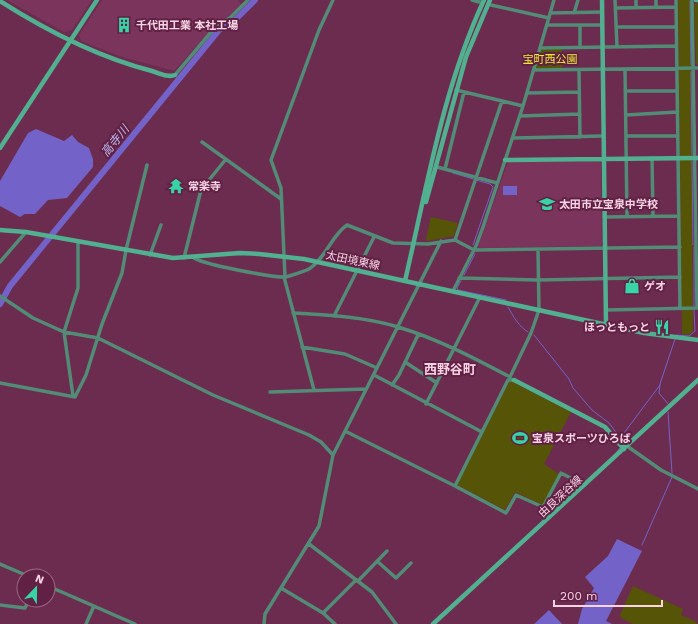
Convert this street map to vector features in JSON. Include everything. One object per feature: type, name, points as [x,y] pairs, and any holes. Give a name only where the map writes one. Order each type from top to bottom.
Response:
[{"type":"street","points":[[0,148],[97,0]]},
{"type":"street","points":[[0,1],[70,41],[144,69],[169,76],[176,75],[217,25],[230,18],[248,0]]},
{"type":"street","points":[[314,390],[284,277],[281,188],[271,160],[319,30],[332,0]]},
{"type":"street","points":[[472,0],[479,2],[479,0]]},
{"type":"street","points":[[405,281],[451,86],[465,44],[484,0]]},
{"type":"street","points":[[453,291],[474,250],[513,138],[524,106],[554,0]]},
{"type":"street","points":[[574,13],[578,0]]},
{"type":"street","points":[[602,0],[606,325]]},
{"type":"street","points":[[615,0],[617,47]]},
{"type":"street","points":[[636,0],[636,8]]},
{"type":"street","points":[[656,0],[656,8]]},
{"type":"street","points":[[676,0],[680,308]]},
{"type":"street","points":[[606,310],[697,308],[696,69],[692,0]]},
{"type":"street","points":[[414,243],[437,167],[456,90],[474,33],[490,2],[549,18]]},
{"type":"street","points":[[616,8],[676,7]]},
{"type":"street","points":[[550,13],[602,12]]},
{"type":"street","points":[[547,25],[602,25]]},
{"type":"street","points":[[580,25],[580,47]]},
{"type":"street","points":[[616,27],[676,27]]},
{"type":"street","points":[[540,48],[676,46]]},
{"type":"street","points":[[625,69],[628,217]]},
{"type":"street","points":[[534,70],[696,69]]},
{"type":"street","points":[[579,70],[580,137]]},
{"type":"street","points":[[456,90],[524,106]]},
{"type":"street","points":[[626,92],[677,91]]},
{"type":"street","points":[[445,169],[464,92]]},
{"type":"street","points":[[527,93],[579,92]]},
{"type":"street","points":[[455,240],[502,101]]},
{"type":"street","points":[[626,115],[677,112]]},
{"type":"street","points":[[520,116],[580,114]]},
{"type":"street","points":[[513,138],[603,136]]},
{"type":"street","points":[[626,136],[678,136]]},
{"type":"street","points":[[202,142],[281,199]]},
{"type":"street","points":[[652,158],[652,216]]},
{"type":"street","points":[[505,160],[696,158]]},
{"type":"street","points":[[184,258],[201,190],[226,159]]},
{"type":"street","points":[[73,396],[74,397],[86,375],[122,273],[126,250],[147,165]]},
{"type":"street","points":[[437,167],[497,183]]},
{"type":"street","points":[[604,217],[679,216]]},
{"type":"street","points":[[150,255],[161,225]]},
{"type":"street","points":[[193,257],[204,263],[284,277],[308,269],[318,262],[347,225],[393,244],[455,240],[474,250],[680,247]]},
{"type":"street","name":"太田境東線","points":[[0,230],[26,232],[150,255],[184,258],[240,253],[318,262],[606,325],[675,338],[698,340]]},
{"type":"street","points":[[0,262],[26,232]]},
{"type":"street","points":[[334,316],[374,237]]},
{"type":"street","points":[[73,396],[64,332],[78,288],[78,241]]},
{"type":"street","points":[[264,624],[264,614],[319,526],[333,455],[441,241]]},
{"type":"street","points":[[454,486],[511,379],[531,333],[539,310],[538,249]]},
{"type":"street","points":[[459,278],[538,280],[680,277]]},
{"type":"street","points":[[0,296],[33,318],[64,332],[98,338],[213,394],[309,435],[321,442],[333,455]]},
{"type":"street","points":[[426,404],[480,297]]},
{"type":"street","points":[[293,313],[334,316],[398,327],[455,348],[511,379],[605,427],[626,448],[661,470],[698,488]]},
{"type":"street","points":[[392,385],[418,335]]},
{"type":"street","points":[[302,347],[345,354],[377,368]]},
{"type":"street","points":[[405,362],[437,383]]},
{"type":"street","points":[[374,375],[426,404],[482,432]]},
{"type":"street","name":"由良深谷線","points":[[434,624],[698,380]]},
{"type":"street","points":[[0,383],[73,396]]},
{"type":"street","points":[[270,392],[366,390]]},
{"type":"street","points":[[345,431],[506,513],[516,495],[543,507],[561,473],[584,485]]},
{"type":"street","points":[[308,544],[376,596],[396,624]]},
{"type":"street","points":[[323,613],[387,550]]},
{"type":"street","points":[[377,561],[396,578],[411,563]]},
{"type":"street","points":[[0,564],[16,571]]},
{"type":"street","points":[[281,588],[323,613],[330,622],[335,624]]},
{"type":"street","points":[[56,589],[135,624]]},
{"type":"street","points":[[0,605],[16,607]]},
{"type":"street","points":[[86,624],[94,606]]},
{"type":"shaded area","points":[[7,0],[92,0],[72,30],[64,32]]},
{"type":"shaded area","points":[[102,0],[237,0],[242,4],[230,16],[216,24],[174,71],[119,56],[81,41],[79,35]]},
{"type":"shaded area","points":[[36,129],[64,141],[72,135],[78,142],[89,148],[93,159],[93,167],[67,198],[48,200],[35,214],[25,214],[20,217],[0,206],[0,181],[28,133]]},
{"type":"shaded area","name":"太田市立宝泉中学校","points":[[508,162],[601,163],[601,246],[480,248],[478,246]]},
{"type":"shaded area","points":[[503,186],[517,186],[517,195],[503,195]]},
{"type":"shaded area","points":[[617,539],[642,551],[606,621],[612,624],[578,624],[582,609],[594,588],[585,577],[608,556]]},
{"type":"shaded area","points":[[549,610],[562,624],[534,624]]},
{"type":"green space","points":[[678,0],[691,0],[693,331],[689,335],[682,334]]},
{"type":"green space","points":[[698,3],[698,65],[696,63],[694,5]]},
{"type":"green space","name":"宝町西公園","points":[[562,47],[562,70],[534,70],[540,48]]},
{"type":"green space","points":[[431,217],[458,223],[454,236],[427,241],[426,239]]},
{"type":"green space","name":"宝泉スポーツひろば","points":[[511,381],[571,412],[544,464],[559,474],[543,505],[515,492],[505,510],[457,485],[509,382]]},
{"type":"green space","points":[[633,586],[683,609],[681,615],[697,622],[696,624],[633,624],[621,618],[620,615]]},
{"type":"waterway","name":"高寺川","points":[[0,304],[10,286],[219,30],[233,22],[255,0]]},
{"type":"waterway","points":[[690,1],[691,65]]},
{"type":"waterway","points":[[691,72],[692,155]]},
{"type":"waterway","points":[[692,161],[693,245]]},
{"type":"waterway","points":[[453,173],[473,179]]},
{"type":"waterway","points":[[473,245],[493,187],[490,184],[476,180]]},
{"type":"waterway","points":[[694,247],[694,307]]},
{"type":"waterway","points":[[464,275],[475,254]]},
{"type":"waterway","points":[[461,281],[457,288],[458,290],[506,300]]},
{"type":"waterway","points":[[508,307],[514,318],[528,332]]},
{"type":"waterway","points":[[676,335],[689,336],[695,331],[694,310]]},
{"type":"waterway","points":[[534,335],[569,379],[573,388],[592,410],[609,423],[624,443],[623,445]]},
{"type":"waterway","points":[[668,404],[659,393],[660,384],[675,339]]},
{"type":"waterway","points":[[621,437],[660,385]]},
{"type":"waterway","points":[[668,412],[672,473]]},
{"type":"waterway","points":[[616,453],[620,448]]},
{"type":"waterway","points":[[642,545],[672,477]]},
{"type":"place","name":"千代田工業 本社工場","points":[[124,25]]},
{"type":"place","name":"常楽寺","points":[[176,186]]},
{"type":"place","name":"太田市立宝泉中学校","points":[[547,204]]},
{"type":"place","name":"ゲオ","points":[[632,286]]},
{"type":"place","name":"ほっともっと","points":[[662,327]]},
{"type":"place","name":"宝泉スポーツひろば","points":[[520,438]]},
{"type":"district","name":"西野谷町","points":[[450,369]]}]
